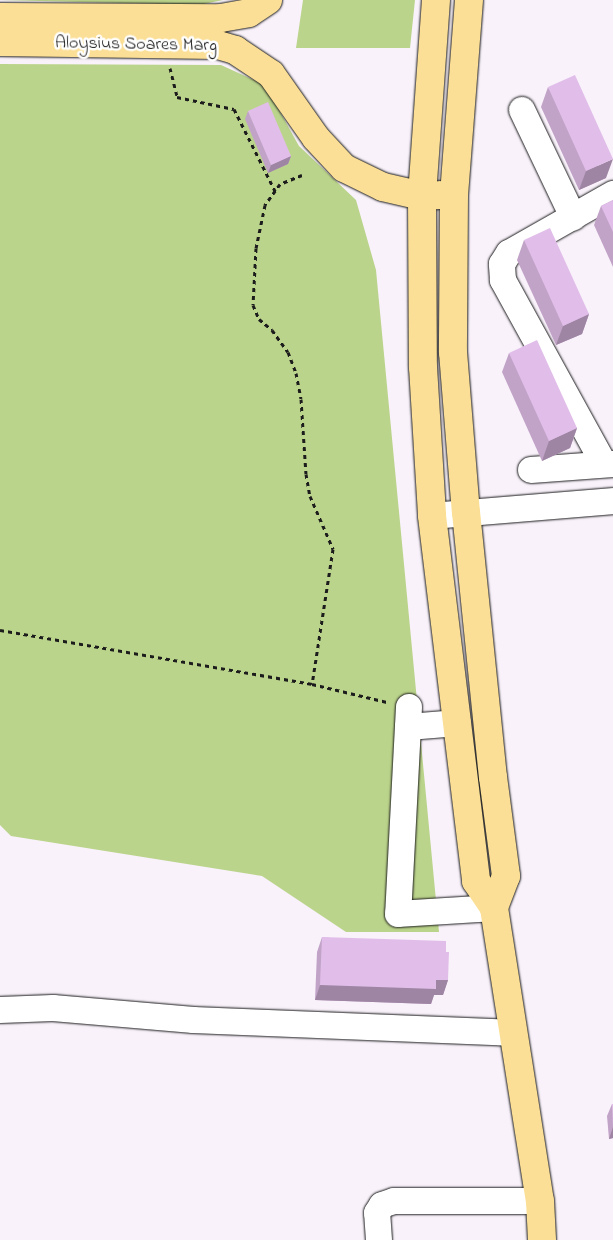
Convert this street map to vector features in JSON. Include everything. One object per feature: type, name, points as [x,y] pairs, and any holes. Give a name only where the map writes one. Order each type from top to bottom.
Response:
[{"type":"main road","name":"Aloysius Soares Marg","points":[[0,42],[168,31],[249,13],[268,0]]},
{"type":"main road","points":[[436,0],[422,196],[423,367],[432,516],[476,881],[494,908],[540,1201],[542,1240]]},
{"type":"main road","points":[[469,0],[454,194],[453,352],[466,512],[493,777],[506,876],[494,908]]},
{"type":"main road","name":"Aloysius Soares Marg","points":[[0,17],[168,31],[235,50],[271,74],[316,138],[344,168],[382,187],[422,196],[454,194]]},
{"type":"street","points":[[522,110],[573,217]]},
{"type":"street","points":[[531,470],[609,464],[503,280],[502,264],[509,252],[613,194]]},
{"type":"street","points":[[432,516],[613,501]]},
{"type":"street","points":[[458,723],[408,717],[398,914],[494,908]]},
{"type":"street","points":[[0,1010],[53,1008],[193,1020],[514,1033]]},
{"type":"street","points":[[379,1240],[377,1213],[382,1205],[394,1201],[540,1201]]},
{"type":"path","points":[[168,31],[170,70],[177,97],[234,109],[275,191]]},
{"type":"path","points":[[302,174],[280,184],[265,205],[256,248],[254,305],[259,319],[272,330],[288,352],[296,373],[301,398],[306,474],[310,496],[333,549],[312,684]]},
{"type":"path","points":[[0,630],[312,684],[408,717]]},
{"type":"green space","points":[[0,0],[223,0],[199,5]]},
{"type":"green space","points":[[303,0],[415,0],[410,48],[296,48]]},
{"type":"green space","points":[[0,64],[221,65],[265,85],[299,146],[356,200],[376,270],[439,932],[346,932],[262,876],[11,836],[0,825]]},
{"type":"building","points":[[575,75],[613,159],[586,171],[548,87]]},
{"type":"building","points":[[268,102],[291,156],[271,165],[248,111]]},
{"type":"building","points":[[613,200],[613,232],[601,206]]},
{"type":"building","points":[[550,228],[589,314],[563,326],[524,240]]},
{"type":"building","points":[[537,340],[577,428],[549,441],[509,353]]},
{"type":"building","points":[[322,937],[446,941],[446,952],[449,952],[448,980],[436,980],[436,989],[320,985]]}]
